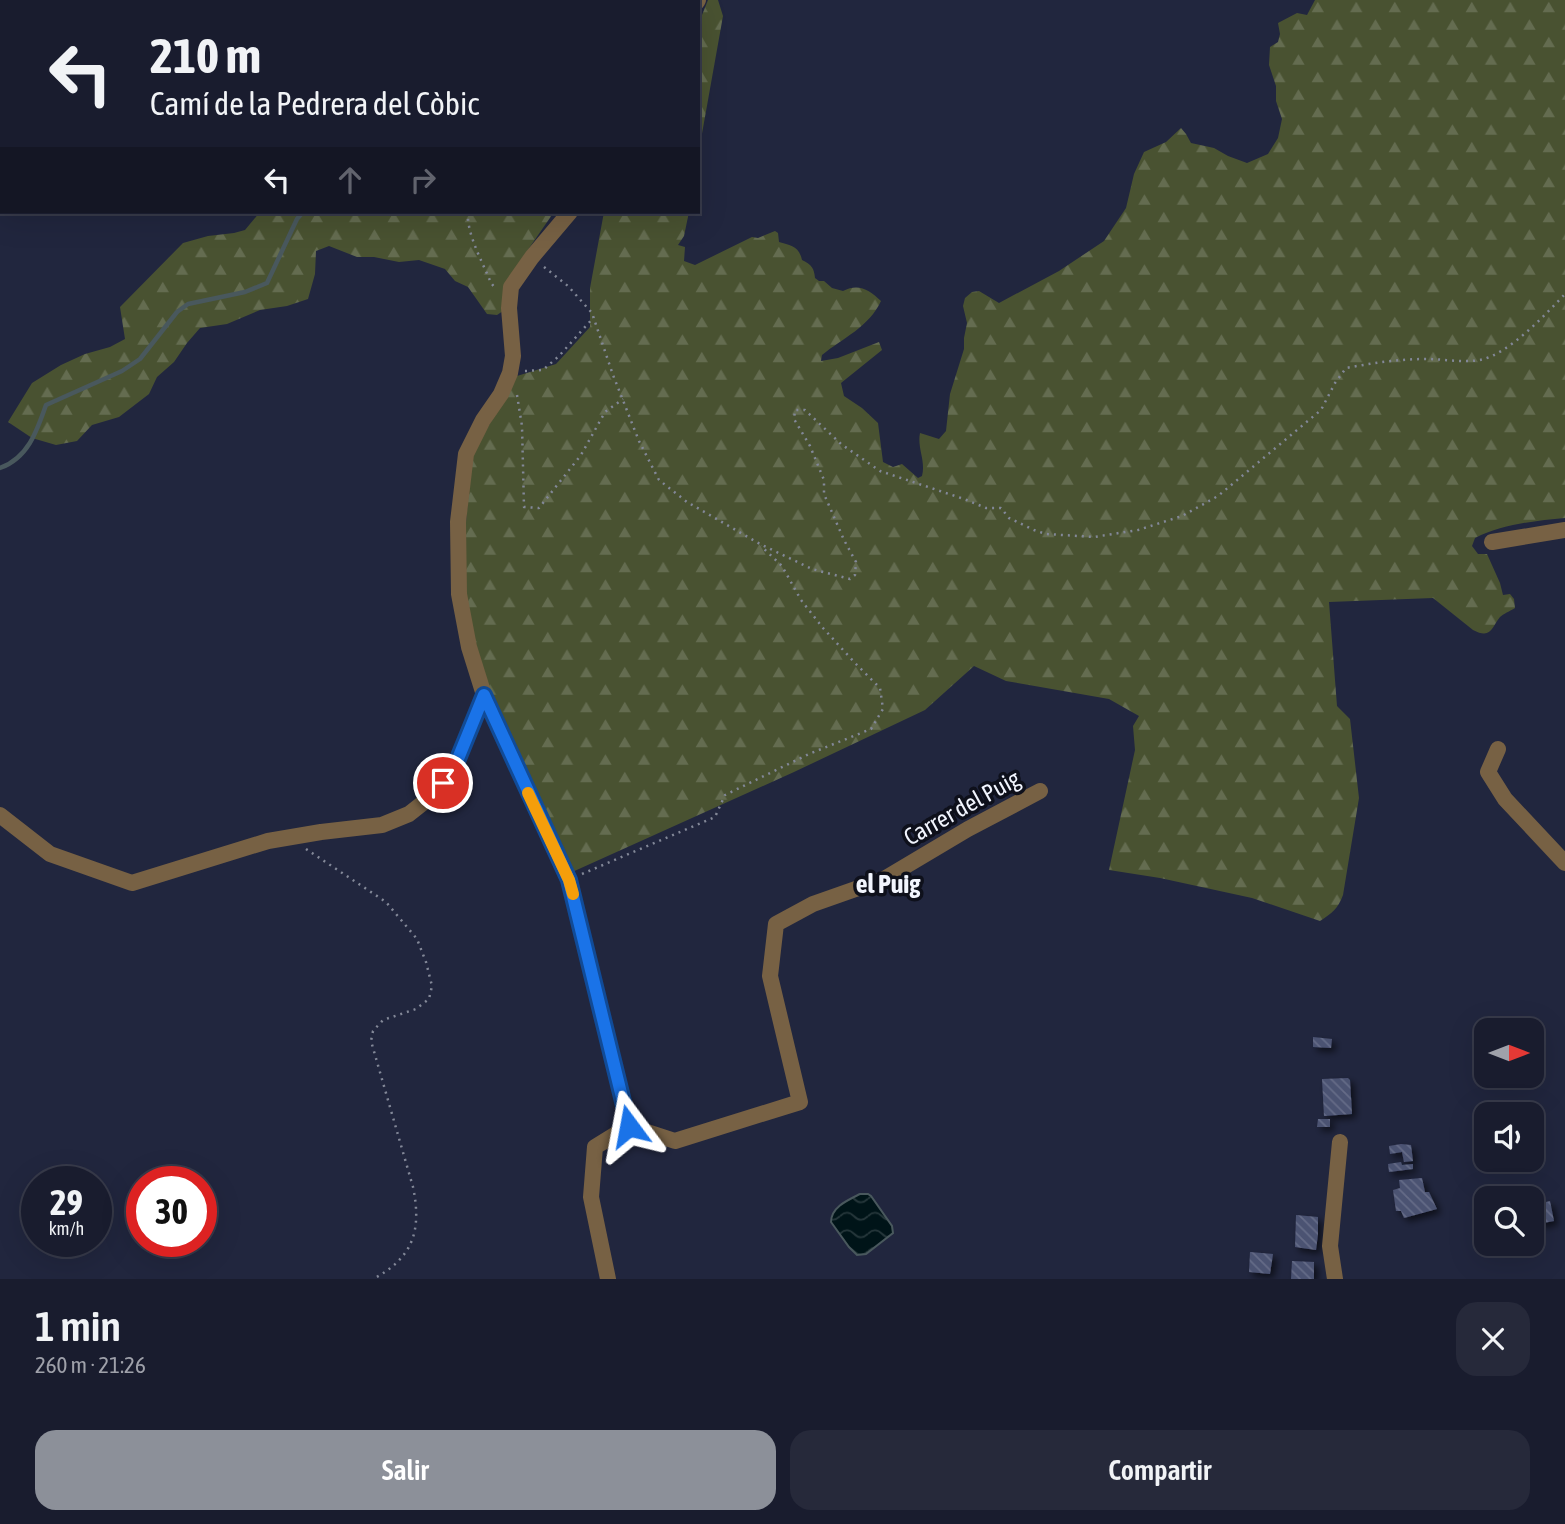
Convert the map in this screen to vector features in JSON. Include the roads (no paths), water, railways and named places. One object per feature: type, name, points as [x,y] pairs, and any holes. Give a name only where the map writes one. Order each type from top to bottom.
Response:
[{"type":"street","points":[[568,214],[511,287],[509,308],[512,367],[501,394],[466,454],[458,522],[459,594],[484,695],[569,880],[629,1126],[595,1147],[591,1197],[608,1279]]},
{"type":"street","points":[[1492,542],[1565,530]]},
{"type":"street","points":[[0,815],[50,854],[132,883],[268,841],[382,825],[409,814],[433,795],[453,771],[484,695]]},
{"type":"street","points":[[1498,749],[1488,772],[1505,800],[1565,863]]},
{"type":"street","name":"Carrer del Puig","points":[[629,1126],[675,1141],[800,1102],[770,976],[776,924],[813,904],[884,879],[1040,790]]},
{"type":"street","points":[[1335,1279],[1330,1246],[1340,1142]]},
{"type":"water","points":[[860,1194],[871,1196],[892,1226],[893,1233],[866,1254],[857,1255],[831,1222],[837,1208]]},
{"type":"waterway","points":[[0,468],[18,458],[24,451],[35,434],[46,405],[122,371],[140,359],[177,312],[188,304],[245,292],[267,283],[301,214]]},
{"type":"district","name":"el Puig","points":[[888,884]]}]
